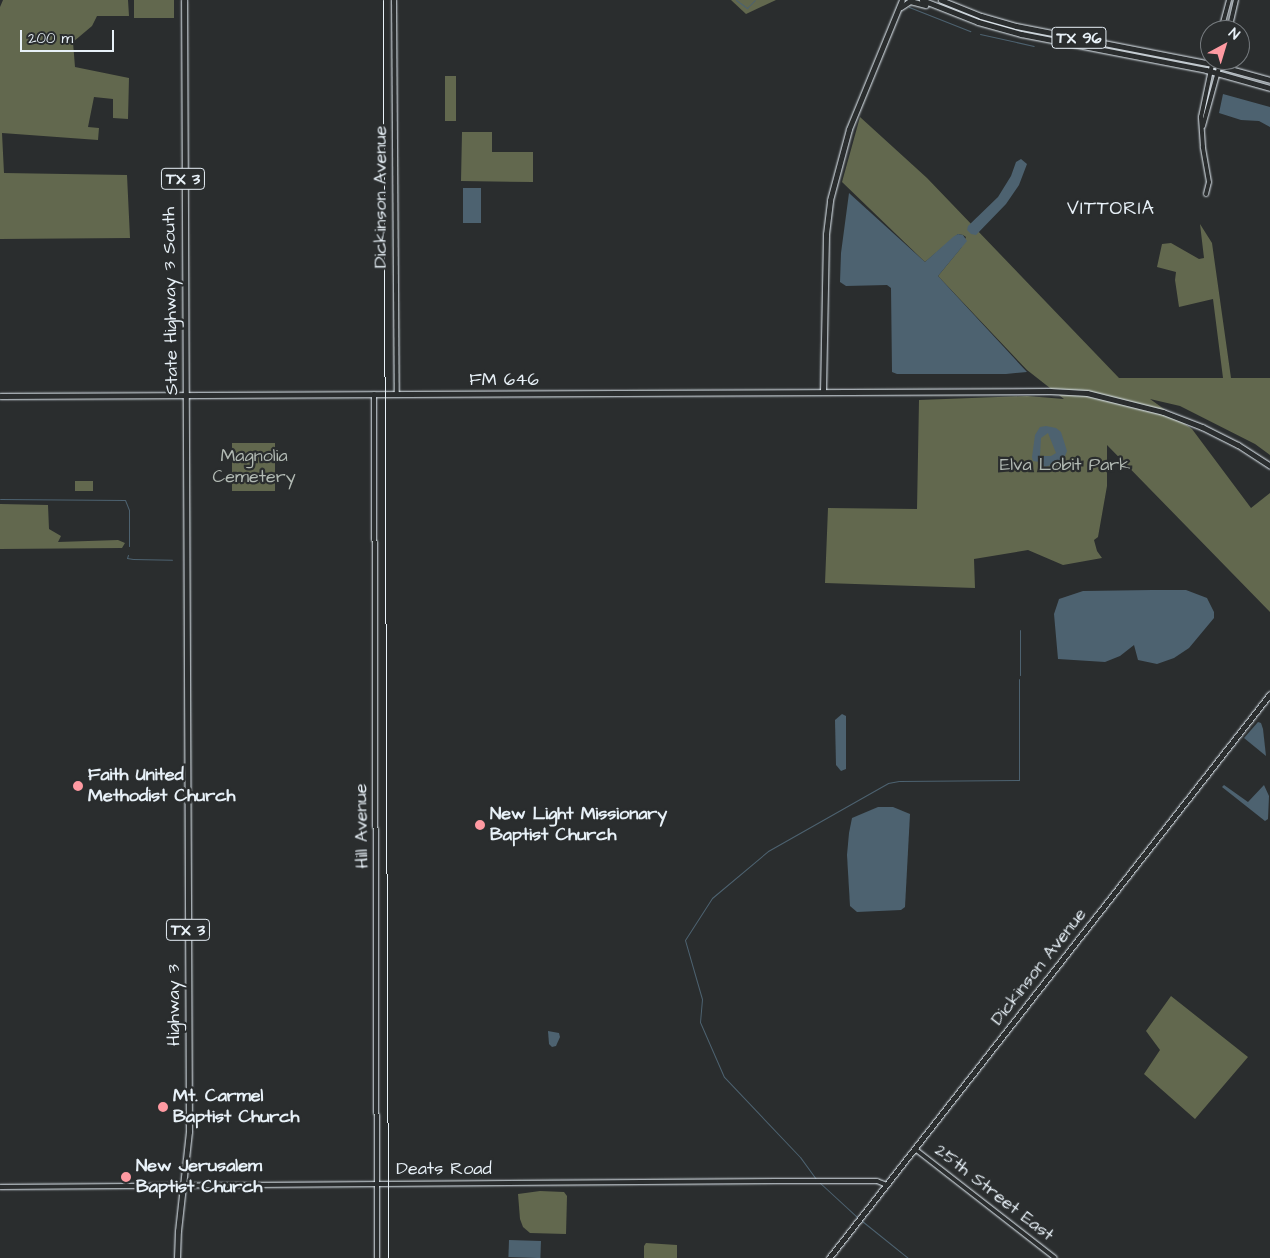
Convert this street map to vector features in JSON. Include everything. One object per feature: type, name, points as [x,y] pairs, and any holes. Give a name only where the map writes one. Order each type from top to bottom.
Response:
[{"type":"main road","name":"State Highway 3 South","points":[[184,0],[186,602]]},
{"type":"main road","points":[[898,0],[899,8]]},
{"type":"main road","points":[[823,392],[826,234],[830,200],[849,129],[902,0]]},
{"type":"main road","name":"TX 96","points":[[922,0],[954,13],[1021,34],[1211,71],[1270,88]]},
{"type":"main road","name":"TX 96","points":[[941,0],[981,16],[1016,26],[1200,60]]},
{"type":"main road","points":[[899,8],[907,2],[915,1],[954,13]]},
{"type":"main road","name":"TX 96","points":[[1241,70],[1270,80]]},
{"type":"main road","name":"FM 646","points":[[0,396],[1050,391],[1087,393],[1163,412],[1202,427],[1238,445],[1270,466]]},
{"type":"main road","name":"Highway 3","points":[[177,1258],[178,1230],[189,1132],[186,602]]},
{"type":"main road","name":"Dickinson Avenue","points":[[829,1258],[1270,694]]},
{"type":"street","name":"Dickinson Avenue","points":[[394,0],[397,394]]},
{"type":"street","points":[[1224,20],[1229,0]]},
{"type":"street","points":[[1231,20],[1236,0]]},
{"type":"street","points":[[1203,128],[1219,70]]},
{"type":"street","points":[[1206,194],[1209,182],[1203,147],[1202,108],[1211,71]]},
{"type":"street","name":"Hill Avenue","points":[[374,394],[376,1258]]},
{"type":"street","name":"25th Street East","points":[[915,1149],[1055,1258]]},
{"type":"street","name":"Deats Road","points":[[0,1187],[877,1181],[887,1185]]},
{"type":"green space","points":[[3,0],[128,0],[129,16],[97,16],[92,26],[73,42],[75,67],[129,78],[128,119],[113,118],[113,99],[94,97],[88,127],[99,128],[98,140],[2,133],[4,173],[127,175],[130,238],[0,239],[0,7]]},
{"type":"green space","points":[[134,0],[174,0],[174,18],[134,18]]},
{"type":"green space","points":[[731,0],[776,0],[746,14]]},
{"type":"green space","points":[[445,76],[456,76],[456,121],[445,121]]},
{"type":"green space","name":"Elva Lobit Park","points":[[860,117],[927,178],[1119,378],[1223,378],[1213,299],[1179,307],[1175,280],[1176,272],[1157,267],[1162,244],[1171,243],[1199,259],[1204,258],[1200,224],[1212,243],[1231,378],[1270,378],[1270,455],[1255,444],[1180,406],[1150,399],[1192,429],[1251,508],[1270,493],[1270,612],[1107,445],[1107,486],[1098,537],[1094,540],[1097,551],[1102,558],[1063,565],[1028,550],[974,559],[975,588],[825,583],[828,508],[917,509],[919,400],[1027,396],[1064,399],[1027,370],[938,276],[961,248],[966,237],[958,234],[925,262],[842,182]]},
{"type":"green space","points":[[462,132],[492,132],[492,152],[533,152],[533,182],[461,181]]},
{"type":"green space","name":"Magnolia Cemetery","points":[[232,443],[275,443],[275,491],[232,491]]},
{"type":"green space","points":[[75,481],[93,481],[93,491],[75,491]]},
{"type":"green space","points":[[0,504],[48,505],[49,529],[61,536],[58,542],[118,540],[125,543],[122,548],[0,549]]},
{"type":"green space","points":[[1171,996],[1248,1057],[1195,1119],[1144,1074],[1160,1050],[1146,1031]]},
{"type":"green space","points":[[540,1191],[564,1192],[567,1196],[566,1234],[530,1233],[523,1227],[520,1219],[518,1194]]},
{"type":"green space","points":[[646,1243],[677,1245],[677,1258],[644,1258],[644,1246]]},
{"type":"water","points":[[1223,94],[1270,107],[1270,127],[1259,121],[1241,120],[1219,113]]},
{"type":"water","points":[[1021,159],[1027,164],[1019,185],[1006,204],[976,235],[971,234],[967,230],[968,226],[998,197],[1011,176],[1016,162]]},
{"type":"water","points":[[463,188],[481,188],[481,223],[463,223]]},
{"type":"water","points":[[849,193],[925,262],[953,237],[958,234],[963,235],[967,241],[938,276],[1027,372],[1006,374],[897,374],[892,372],[891,288],[887,285],[846,286],[840,282],[841,253]]},
{"type":"water","points":[[1040,427],[1056,428],[1061,432],[1067,451],[1063,461],[1045,467],[1040,462],[1033,461],[1035,435]],"holes":[[[1048,433],[1056,453],[1051,456],[1040,456],[1041,438]]]},
{"type":"water","points":[[1186,590],[1207,598],[1214,612],[1214,618],[1189,648],[1174,658],[1157,664],[1138,660],[1134,645],[1120,656],[1105,662],[1058,659],[1054,614],[1059,599],[1083,591]]},
{"type":"water","points":[[842,714],[846,716],[846,769],[841,771],[836,765],[835,720]]},
{"type":"water","points":[[1258,722],[1261,723],[1263,729],[1266,756],[1244,738]]},
{"type":"water","points":[[1224,785],[1248,802],[1264,785],[1269,796],[1268,819],[1265,821],[1222,787]]},
{"type":"water","points":[[878,807],[893,807],[910,814],[905,907],[901,910],[857,912],[850,906],[847,855],[852,818]]},
{"type":"water","points":[[548,1031],[559,1033],[560,1037],[556,1046],[552,1047],[549,1044]]},
{"type":"water","points":[[509,1240],[541,1241],[540,1258],[508,1257]]},
{"type":"waterway","points":[[736,0],[747,8],[755,0]]},
{"type":"waterway","points":[[909,7],[970,31]]},
{"type":"waterway","points":[[980,34],[1034,46]]},
{"type":"waterway","points":[[0,499],[125,500],[129,510],[129,546]]},
{"type":"waterway","points":[[128,555],[127,558],[133,559],[172,560]]},
{"type":"waterway","points":[[1020,630],[1020,675]]},
{"type":"waterway","points":[[816,1179],[800,1157],[724,1077],[700,1022],[702,999],[685,940],[712,898],[768,851],[888,783],[899,781],[1019,780],[1019,679]]},
{"type":"waterway","points":[[819,1182],[858,1218]]},
{"type":"waterway","points":[[862,1221],[908,1258]]},
{"type":"railway","points":[[383,0],[388,1258]]},
{"type":"place","name":"Faith United Methodist Church","points":[[78,786]]},
{"type":"place","name":"New Light Missionary Baptist Church","points":[[480,825]]},
{"type":"place","name":"Mt. Carmel Baptist Church","points":[[163,1107]]},
{"type":"place","name":"New Jerusalem Baptist Church","points":[[126,1177]]},
{"type":"district","name":"VITTORIA","points":[[1111,209]]}]
